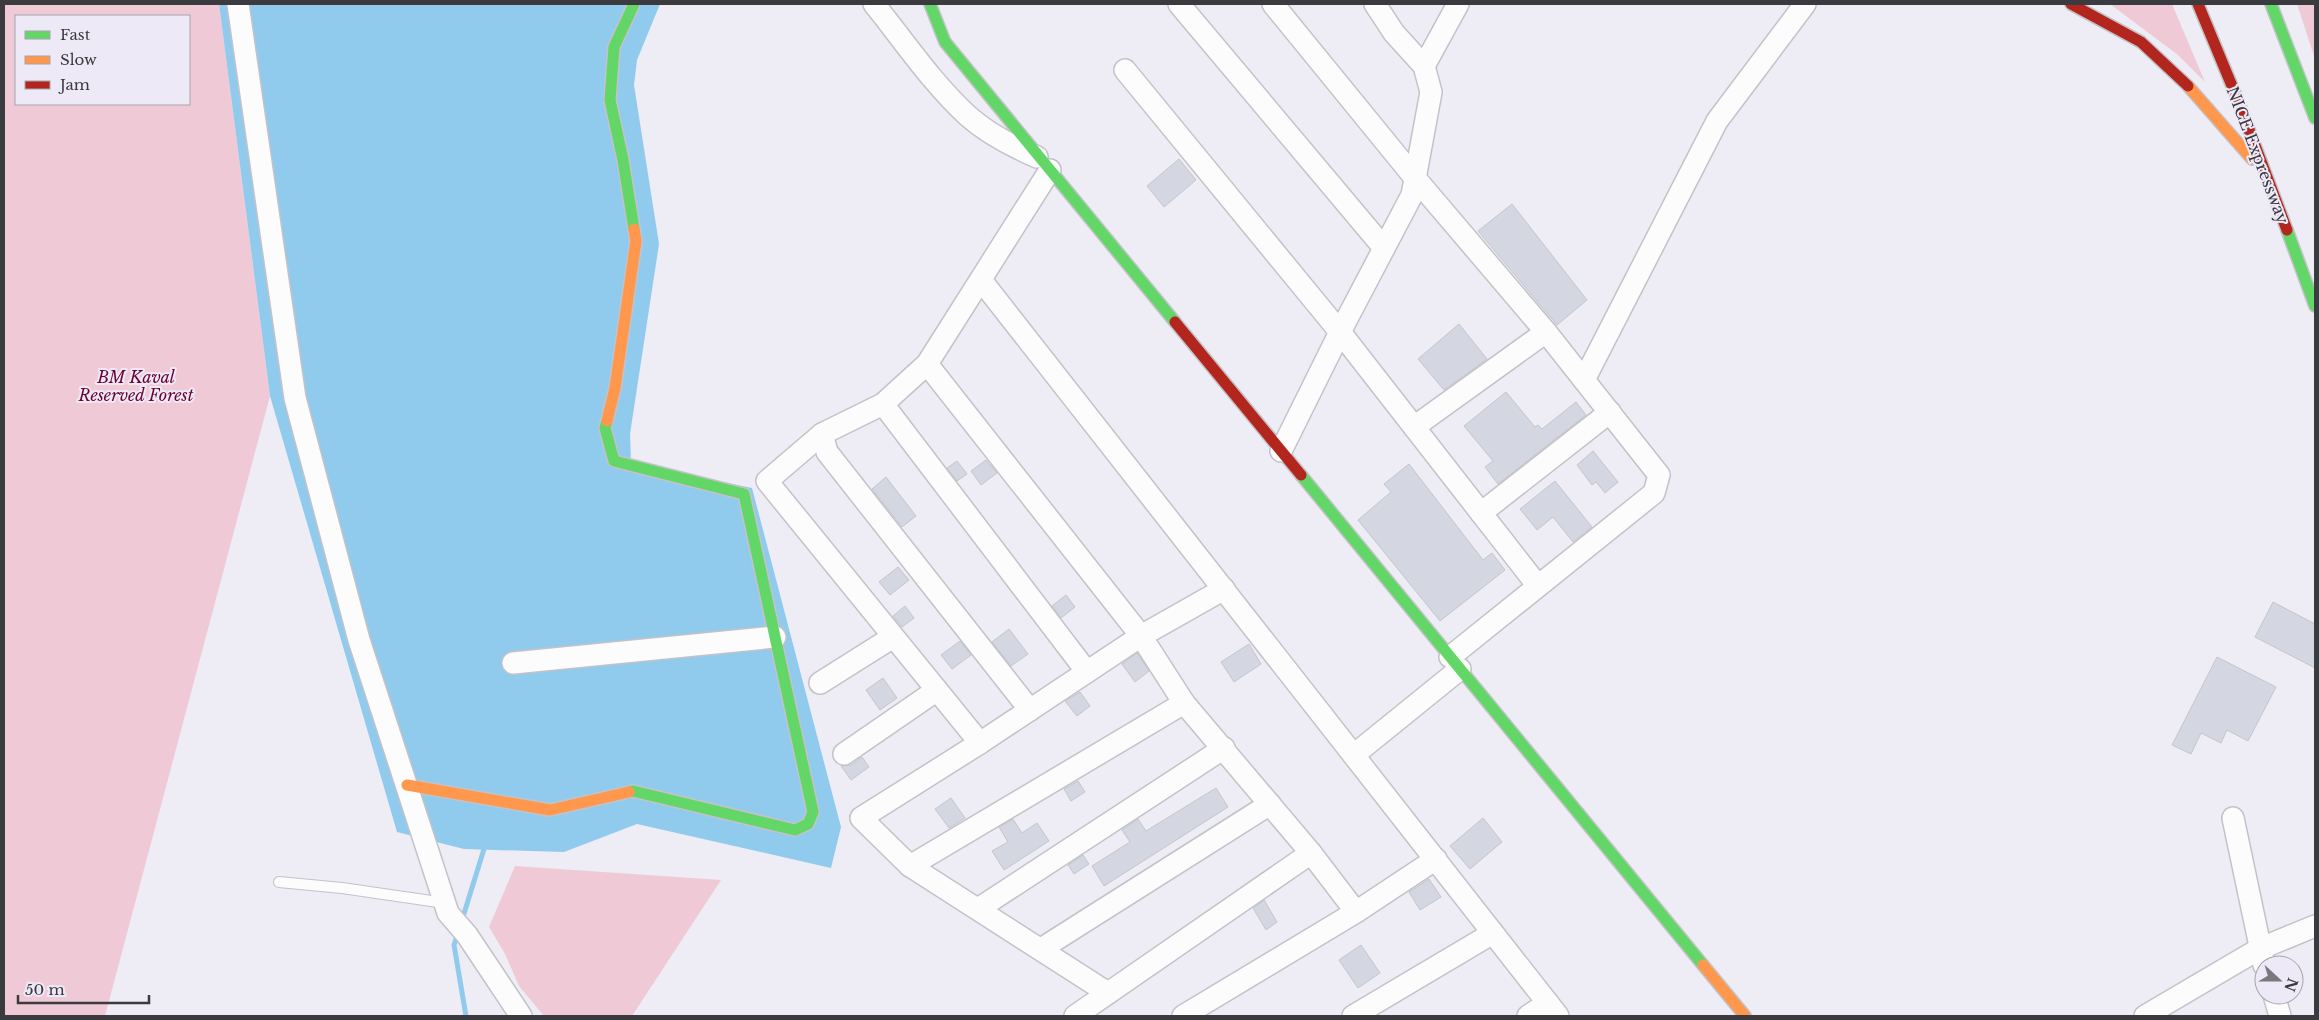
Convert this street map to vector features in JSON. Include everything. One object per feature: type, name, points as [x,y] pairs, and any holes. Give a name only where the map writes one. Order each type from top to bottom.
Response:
[{"type":"main road","points":[[407,785],[550,810],[633,791],[795,830],[808,824],[813,812],[744,494],[614,461],[605,428],[615,388],[636,241],[623,160],[610,100],[614,47],[634,4]]},
{"type":"main road","points":[[930,4],[945,42],[1745,1016]]},
{"type":"main road","points":[[2071,4],[2141,42],[2210,108],[2264,173]]},
{"type":"main road","name":"NICE Expressway","points":[[2198,4],[2237,98],[2315,306]]},
{"type":"main road","points":[[2271,4],[2315,118]]},
{"type":"street","points":[[238,4],[295,398],[359,640],[447,908],[467,934],[521,1016]]},
{"type":"street","points":[[874,4],[941,87],[969,116],[1019,149],[1046,164],[981,280],[927,364],[883,404],[822,434],[767,481],[980,743]]},
{"type":"street","points":[[1179,4],[1384,248]]},
{"type":"street","points":[[1273,4],[1415,178],[1546,332],[1659,475],[1654,493],[1538,586],[1355,754]]},
{"type":"street","points":[[1281,451],[1340,332],[1412,195],[1431,92],[1424,66],[1394,33],[1375,4]]},
{"type":"street","points":[[1424,66],[1458,4]]},
{"type":"street","points":[[1584,380],[1717,120],[1790,13],[1804,4]]},
{"type":"street","points":[[1125,70],[1340,332],[1538,586]]},
{"type":"street","points":[[981,280],[1355,754],[1553,1010],[1528,1016]]},
{"type":"street","points":[[1414,427],[1546,332]]},
{"type":"street","points":[[927,364],[1141,636],[1184,703],[1311,853],[1356,912]]},
{"type":"street","points":[[883,404],[1087,672]]},
{"type":"street","points":[[1481,513],[1610,412]]},
{"type":"street","points":[[822,434],[827,452],[1030,710]]},
{"type":"street","points":[[1108,993],[910,866],[861,818],[980,743],[1141,636],[1224,589]]},
{"type":"street","points":[[513,662],[775,637]]},
{"type":"street","points":[[820,683],[893,637]]},
{"type":"street","points":[[844,754],[937,690]]},
{"type":"street","points":[[910,866],[1184,703]]},
{"type":"street","points":[[978,909],[1224,748]]},
{"type":"street","points":[[1041,949],[1270,804]]},
{"type":"street","points":[[2233,818],[2262,955]]},
{"type":"street","points":[[1075,1016],[1311,853]]},
{"type":"street","points":[[1183,1016],[1356,912],[1436,859]]},
{"type":"street","points":[[2265,955],[2315,926]]},
{"type":"street","points":[[1353,1016],[1493,933]]},
{"type":"street","points":[[2145,1016],[2254,961]]},
{"type":"lane","points":[[280,882],[342,888],[447,908]]},
{"type":"green space","name":"BM Kaval Reserved Forest","points":[[4,4],[219,4],[270,396],[105,1016],[4,1016]]},
{"type":"green space","points":[[2110,4],[2172,4],[2205,82],[2178,55]]},
{"type":"green space","points":[[2297,4],[2315,4],[2315,59]]},
{"type":"green space","points":[[515,866],[721,880],[632,1016],[544,1016],[519,986],[505,954],[489,927]]},
{"type":"water","points":[[219,4],[660,4],[637,60],[634,85],[659,244],[630,434],[631,464],[752,488],[841,827],[831,868],[637,824],[564,852],[464,849],[397,832],[270,396]]},
{"type":"building","points":[[1179,159],[1196,180],[1164,207],[1147,186]]},
{"type":"building","points":[[1512,204],[1587,300],[1557,325],[1478,231]]},
{"type":"building","points":[[1459,324],[1487,359],[1444,390],[1418,359]]},
{"type":"building","points":[[1506,392],[1535,427],[1538,425],[1542,429],[1576,402],[1586,415],[1498,484],[1485,467],[1493,461],[1464,426]]},
{"type":"building","points":[[1593,451],[1618,482],[1605,493],[1596,482],[1592,485],[1577,465]]},
{"type":"building","points":[[986,460],[997,473],[981,485],[971,471]]},
{"type":"building","points":[[957,461],[967,474],[957,481],[947,468]]},
{"type":"building","points":[[1409,464],[1483,560],[1492,553],[1505,570],[1440,621],[1358,520],[1391,492],[1384,484]]},
{"type":"building","points":[[886,477],[916,516],[902,527],[872,489]]},
{"type":"building","points":[[1555,481],[1592,527],[1573,542],[1553,517],[1537,530],[1520,509]]},
{"type":"building","points":[[898,567],[909,580],[890,595],[879,582]]},
{"type":"building","points":[[1066,595],[1075,607],[1061,618],[1052,606]]},
{"type":"building","points":[[2273,602],[2315,624],[2315,668],[2255,637]]},
{"type":"building","points":[[905,606],[914,618],[902,627],[893,616]]},
{"type":"building","points":[[1009,629],[1028,654],[1011,666],[992,642]]},
{"type":"building","points":[[960,641],[971,655],[952,669],[941,655]]},
{"type":"building","points":[[1249,644],[1261,664],[1234,682],[1221,662]]},
{"type":"building","points":[[1137,653],[1149,671],[1135,682],[1122,664]]},
{"type":"building","points":[[2217,657],[2276,687],[2248,741],[2227,730],[2221,743],[2201,733],[2191,754],[2172,745]]},
{"type":"building","points":[[883,678],[897,698],[880,710],[866,690]]},
{"type":"building","points":[[1080,692],[1090,706],[1077,716],[1065,701]]},
{"type":"building","points":[[862,757],[869,767],[851,780],[841,766],[851,765]]},
{"type":"building","points":[[1078,781],[1085,792],[1071,801],[1064,789]]},
{"type":"building","points":[[1216,788],[1228,807],[1104,886],[1092,866],[1130,842],[1122,830],[1138,819],[1146,831]]},
{"type":"building","points":[[951,798],[965,818],[949,828],[935,809]]},
{"type":"building","points":[[1483,818],[1502,842],[1470,869],[1450,846]]},
{"type":"building","points":[[1013,819],[1022,833],[1037,823],[1049,841],[1004,870],[992,851],[1008,842],[999,827]]},
{"type":"building","points":[[1083,855],[1089,864],[1074,874],[1068,865]]},
{"type":"building","points":[[1429,879],[1441,897],[1420,910],[1409,892]]},
{"type":"building","points":[[1264,900],[1277,922],[1266,930],[1253,908]]},
{"type":"building","points":[[1361,945],[1380,973],[1358,988],[1339,960]]},
{"type":"waterway","points":[[462,920],[484,849]]},
{"type":"waterway","points":[[458,933],[454,945],[466,1016]]},
{"type":"traffic: fast","points":[[634,4],[614,47],[610,100],[623,160],[634,229]]},
{"type":"traffic: fast","points":[[930,4],[945,42],[1175,322]]},
{"type":"traffic: fast","points":[[2271,4],[2315,118]]},
{"type":"traffic: fast","points":[[2287,230],[2315,306]]},
{"type":"traffic: fast","points":[[607,421],[605,428],[614,461],[744,494],[813,812],[808,824],[795,830],[633,791],[629,792]]},
{"type":"traffic: fast","points":[[1301,475],[1703,965]]},
{"type":"traffic: slow","points":[[2188,86],[2252,159]]},
{"type":"traffic: slow","points":[[607,421],[615,388],[636,241],[634,229]]},
{"type":"traffic: slow","points":[[407,785],[550,810],[629,792]]},
{"type":"traffic: slow","points":[[1703,965],[1745,1016]]},
{"type":"traffic: jam","points":[[2071,4],[2141,42],[2188,86]]},
{"type":"traffic: jam","points":[[2198,4],[2237,98],[2287,230]]},
{"type":"traffic: jam","points":[[1175,322],[1301,475]]}]
